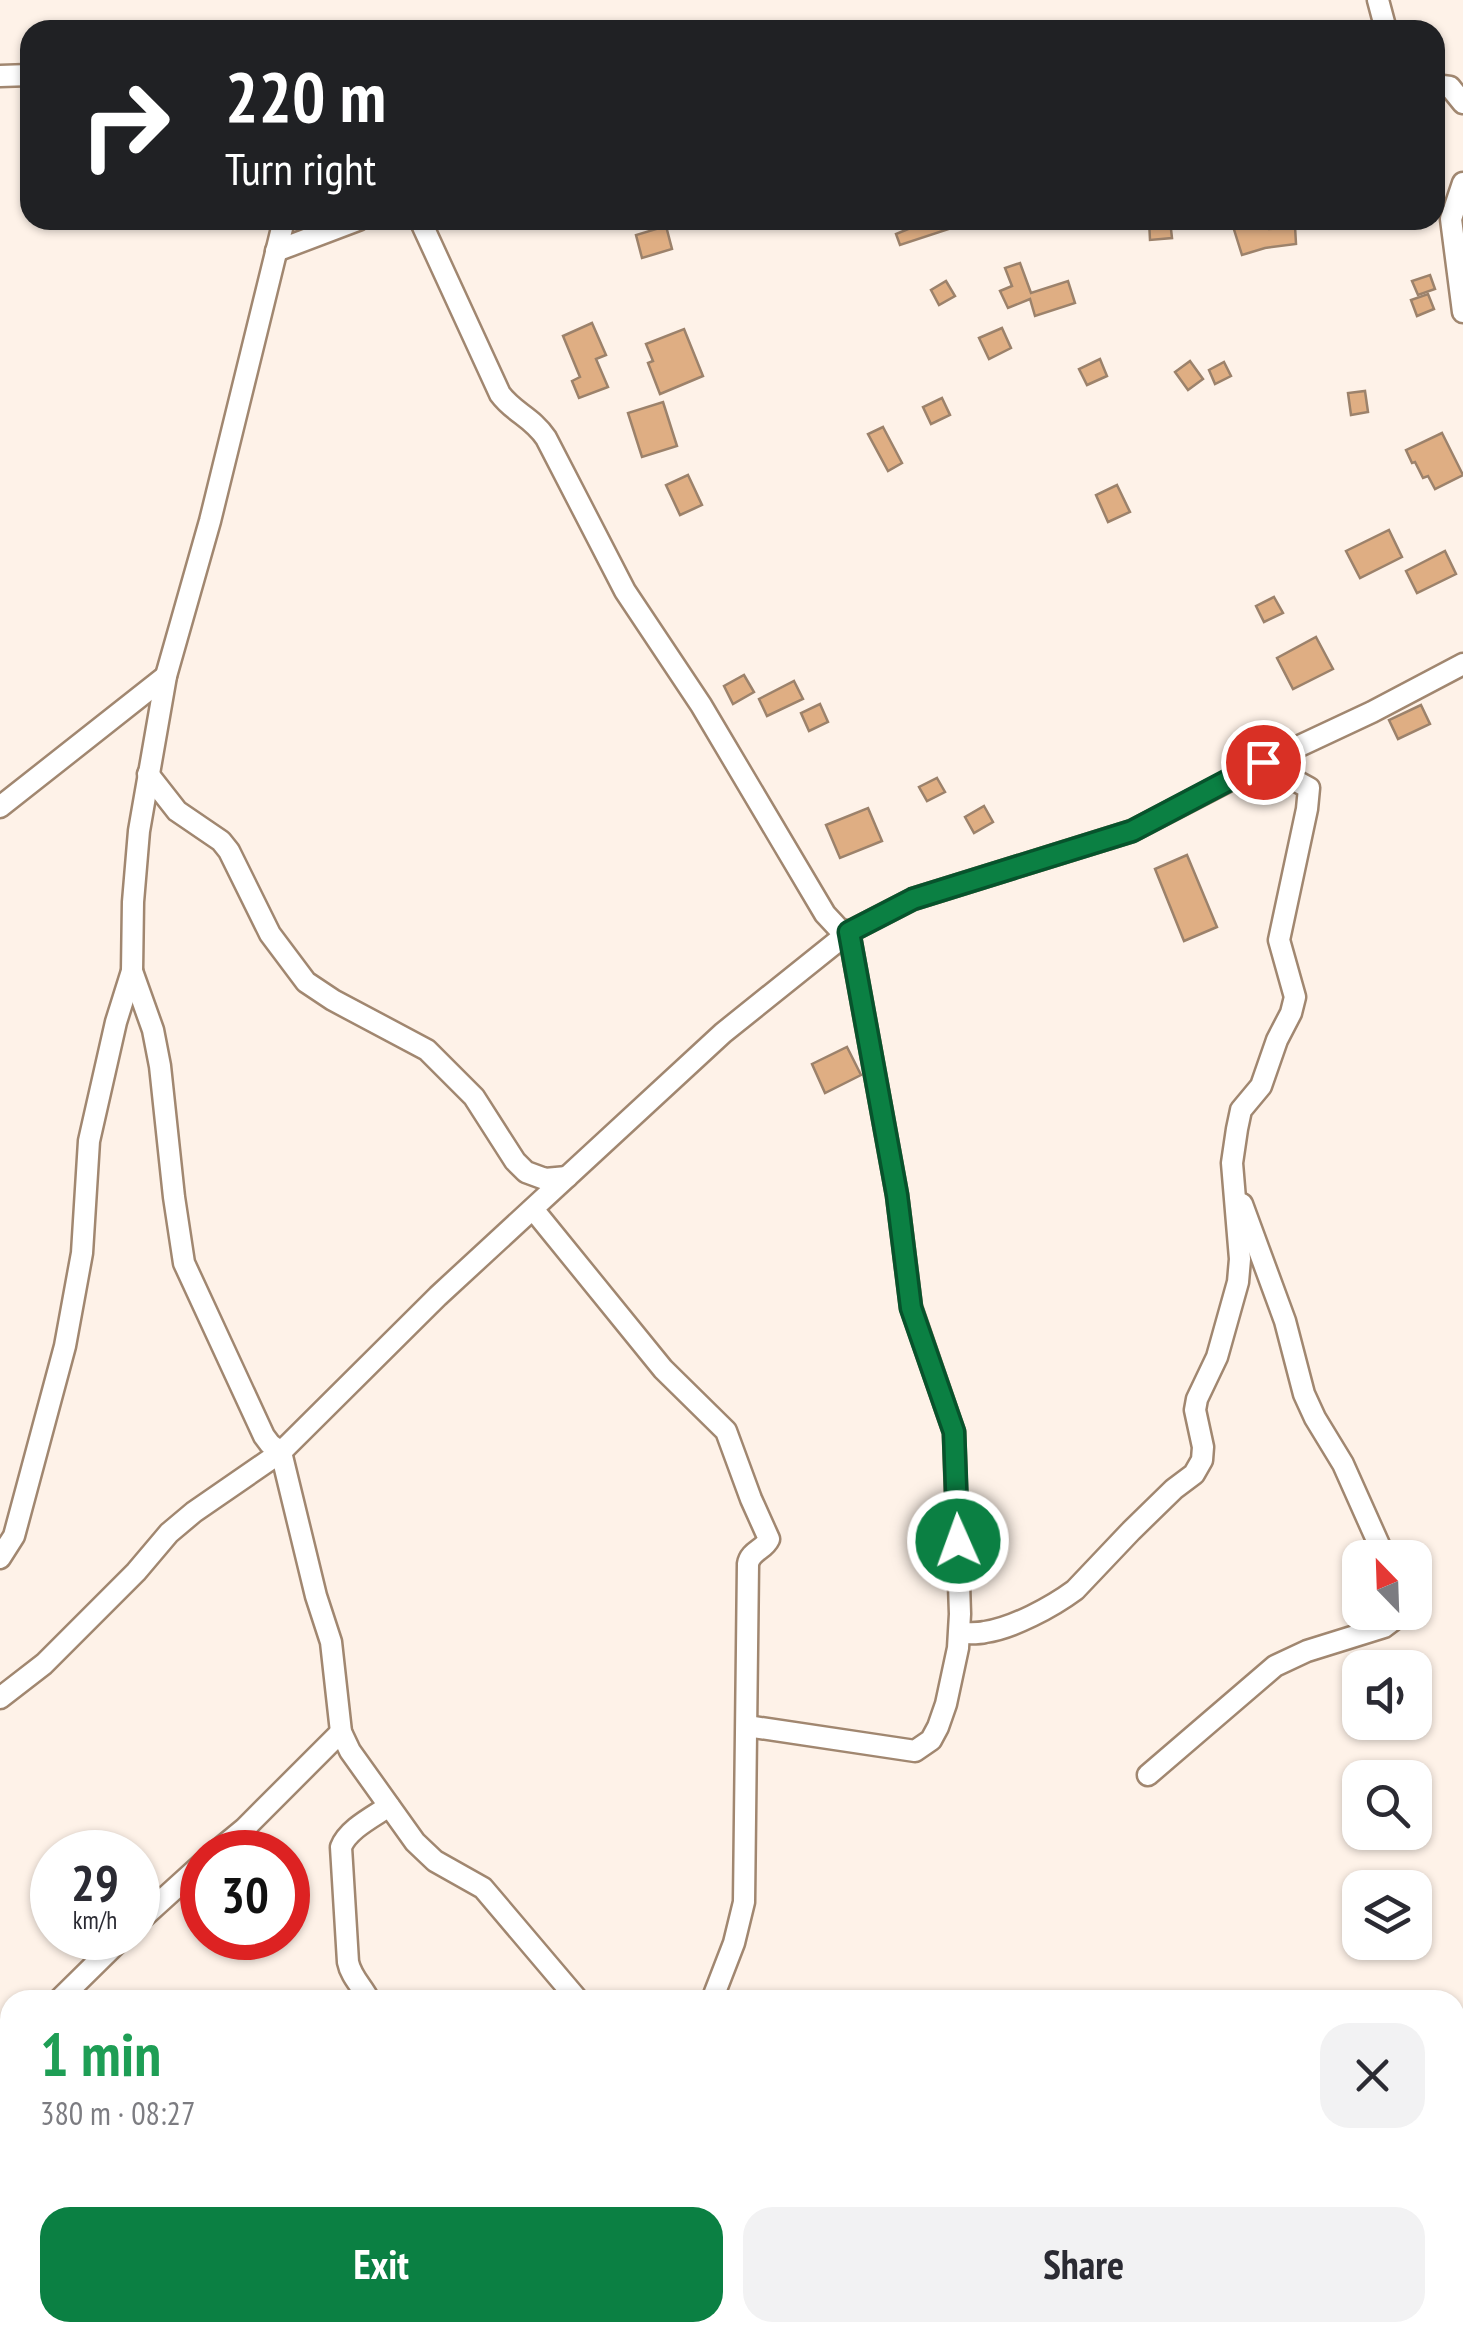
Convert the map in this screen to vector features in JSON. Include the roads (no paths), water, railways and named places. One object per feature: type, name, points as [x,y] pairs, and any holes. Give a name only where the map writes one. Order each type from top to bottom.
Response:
[{"type":"street","points":[[1445,86],[1463,103]]},
{"type":"street","points":[[1463,183],[1451,219],[1463,312]]},
{"type":"street","points":[[0,1558],[14,1536],[65,1346],[82,1253],[89,1141],[116,1022],[132,971],[136,866],[166,676],[210,521],[281,230]]},
{"type":"street","points":[[276,251],[332,230]]},
{"type":"street","points":[[425,230],[500,394],[508,406],[537,425],[625,591],[701,704],[825,914],[849,932]]},
{"type":"street","points":[[0,1698],[44,1664],[136,1572],[169,1533],[281,1452],[438,1296],[723,1033],[849,932],[913,899],[1132,831],[1463,664]]},
{"type":"street","points":[[0,807],[166,676]]},
{"type":"street","points":[[960,1633],[997,1629],[1057,1602],[1074,1590],[1194,1474],[1202,1460],[1197,1399],[1217,1357],[1238,1282],[1240,1259],[1232,1163],[1241,1110],[1261,1086],[1295,997],[1279,940],[1308,788],[1263,762]]},
{"type":"street","points":[[148,774],[177,811],[228,851],[270,934],[306,982],[427,1050],[474,1096],[526,1172],[545,1178],[567,1178]]},
{"type":"street","points":[[747,1726],[915,1751],[931,1740],[938,1727],[960,1633],[954,1432],[911,1308],[897,1195],[849,932]]},
{"type":"street","points":[[132,971],[153,1030],[160,1066],[184,1263],[264,1436],[281,1452],[331,1642],[341,1732],[414,1842],[435,1861],[482,1888],[569,1990]]},
{"type":"street","points":[[1232,1176],[1285,1320],[1304,1394],[1343,1464],[1377,1540]]},
{"type":"street","points":[[533,1208],[663,1369],[726,1430],[768,1539],[748,1564],[744,1902],[716,1990]]},
{"type":"street","points":[[1148,1775],[1275,1666],[1307,1651],[1377,1630]]},
{"type":"street","points":[[243,1830],[341,1732]]},
{"type":"street","points":[[364,1990],[350,1970],[341,1846],[342,1840],[389,1806]]},
{"type":"street","points":[[160,1902],[180,1884]]},
{"type":"street","points":[[69,1990],[100,1960]]}]
